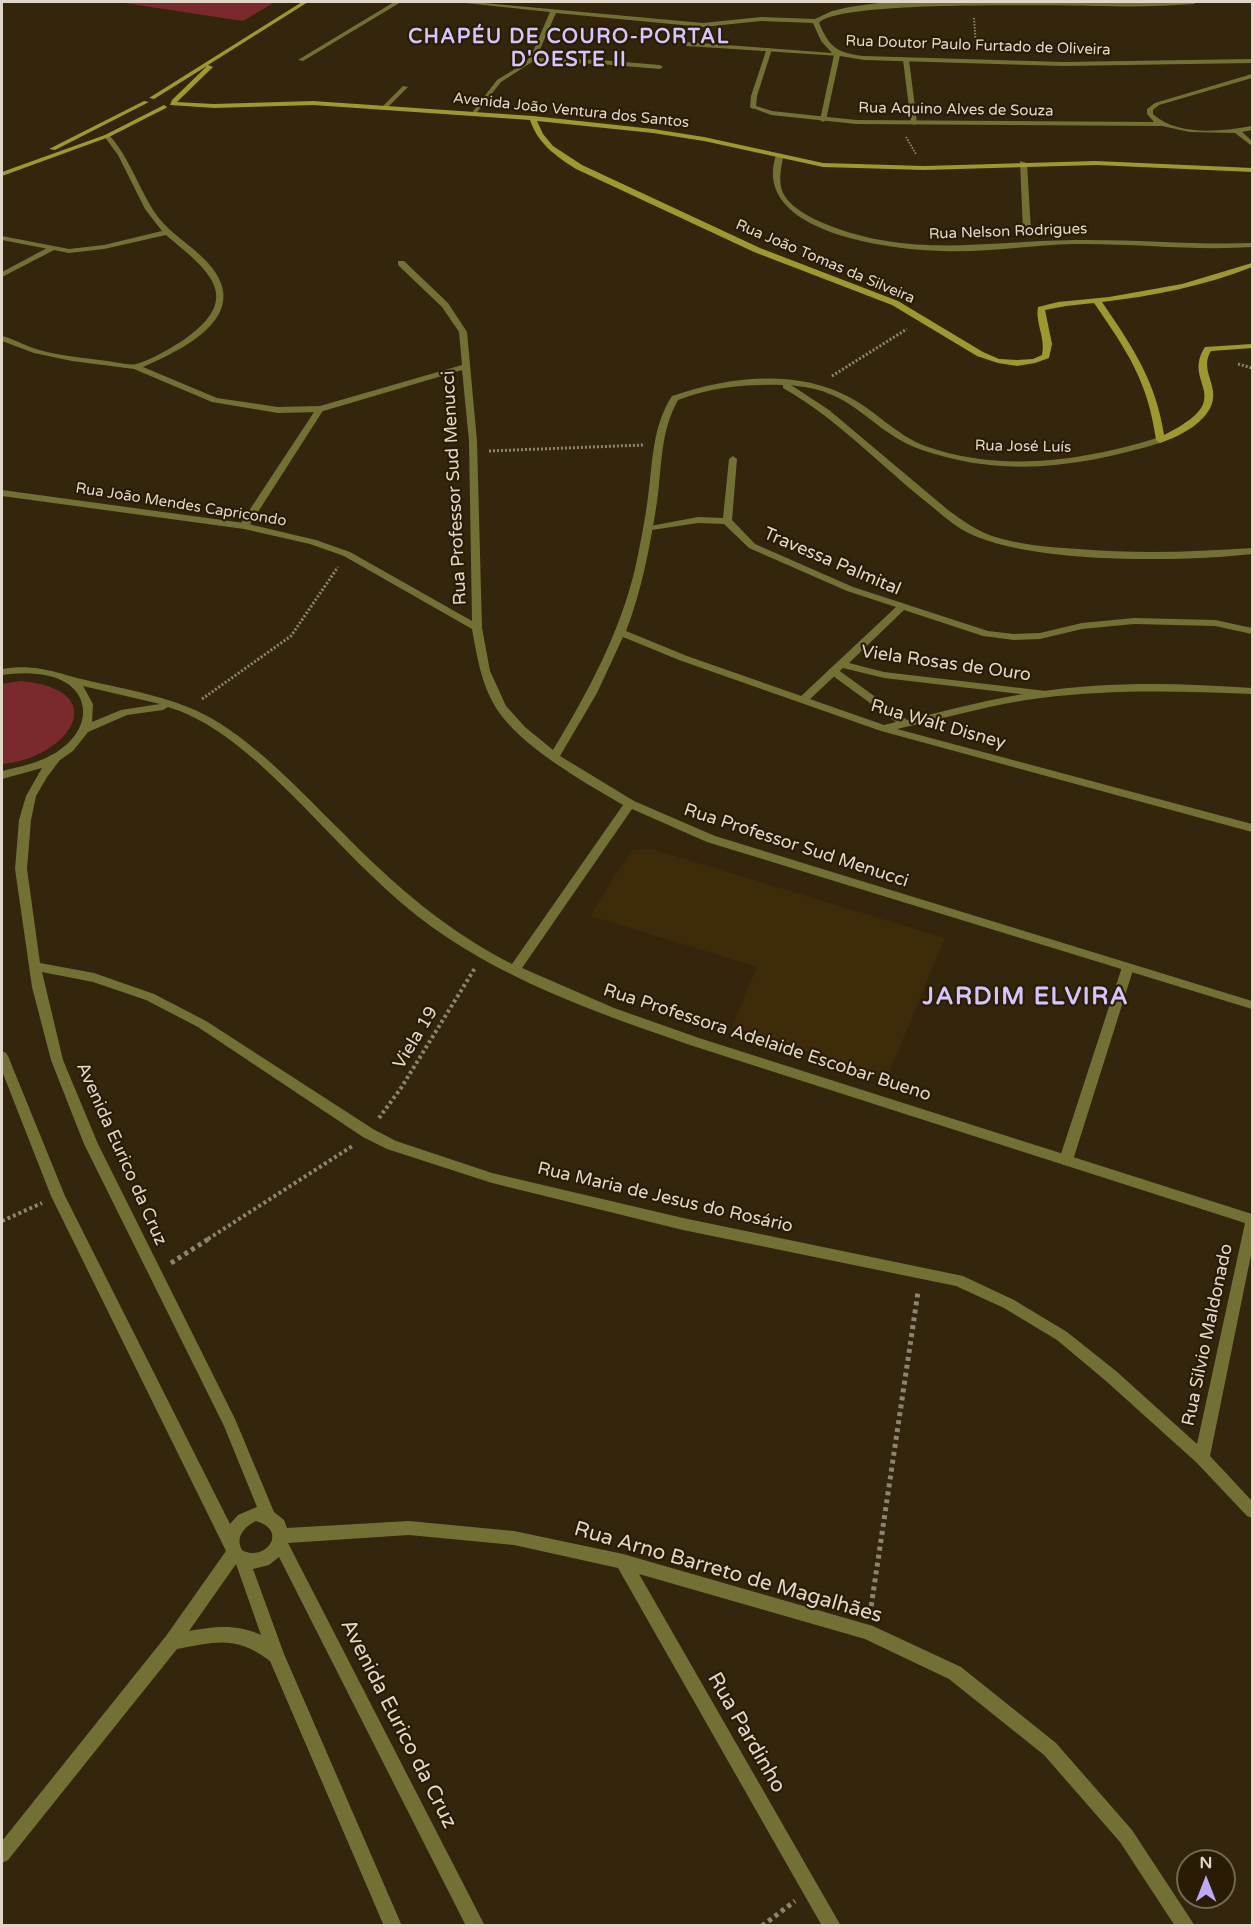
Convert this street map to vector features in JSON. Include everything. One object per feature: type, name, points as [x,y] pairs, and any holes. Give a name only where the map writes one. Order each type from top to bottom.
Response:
[{"type":"street","points":[[4,173],[149,100],[305,2]]},
{"type":"street","points":[[301,60],[399,2]]},
{"type":"street","points":[[459,2],[703,25],[761,19],[817,21]]},
{"type":"street","name":"Rua Doutor Paulo Furtado de Oliveira","points":[[1194,2],[1117,4],[893,2],[861,4],[829,12],[817,21],[824,38],[837,55],[976,62],[1154,64],[1252,61]]},
{"type":"street","points":[[474,114],[499,81],[531,60],[553,12]]},
{"type":"street","points":[[687,44],[837,55],[823,120]]},
{"type":"street","points":[[4,173],[107,136],[170,104],[230,48]]},
{"type":"street","name":"Rua Aquino Alves de Souza","points":[[769,49],[754,96],[753,107],[771,113],[823,120],[897,123],[1161,124],[1203,131],[1237,131],[1252,128]]},
{"type":"street","points":[[531,60],[660,67]]},
{"type":"street","points":[[906,60],[914,123]]},
{"type":"street","points":[[1161,124],[1150,114],[1150,109],[1157,104],[1252,76]]},
{"type":"street","points":[[385,107],[405,87]]},
{"type":"street","points":[[149,100],[164,96],[170,104]]},
{"type":"street","points":[[149,100],[150,107],[170,104]]},
{"type":"street","name":"Avenida João Ventura dos Santos","points":[[170,104],[214,106],[313,103],[534,118],[653,131],[704,139],[823,165],[868,168],[1096,163],[1252,170]]},
{"type":"street","name":"Rua João Tomas da Silveira","points":[[534,118],[536,129],[544,142],[556,153],[579,167],[757,250],[895,303],[989,357],[1017,363],[1035,361],[1046,356],[1049,346],[1041,318],[1041,309],[1053,305],[1097,301],[1186,286],[1224,276],[1252,265]]},
{"type":"street","points":[[1237,131],[1252,144]]},
{"type":"street","points":[[107,136],[124,156],[147,205],[167,232],[212,272],[221,296],[219,311],[209,324],[185,343],[136,367]]},
{"type":"street","name":"Rua Nelson Rodrigues","points":[[779,157],[776,177],[780,195],[791,209],[809,220],[834,229],[909,247],[942,249],[1073,243],[1252,245]]},
{"type":"street","points":[[1023,163],[1027,231]]},
{"type":"street","points":[[2,238],[69,251],[104,247],[167,232]]},
{"type":"street","points":[[2,275],[52,249]]},
{"type":"street","name":"Rua Professor Sud Menucci","points":[[401,263],[445,305],[463,332],[473,452],[477,628],[485,671],[501,707],[520,729],[554,757],[630,804],[711,839],[1252,1005]]},
{"type":"street","points":[[1097,301],[1143,369],[1153,399],[1160,440],[1196,419],[1206,408],[1210,395],[1209,382],[1200,363],[1208,349],[1252,346]]},
{"type":"street","points":[[2,338],[34,351],[72,359],[136,367],[188,390],[242,406],[278,410],[320,409],[467,366]]},
{"type":"street","name":"Rua José Luís","points":[[658,444],[661,424],[675,398],[712,385],[745,382],[816,386],[845,398],[892,432],[920,447],[954,458],[993,464],[1079,462],[1119,454],[1160,440]]},
{"type":"street","points":[[783,384],[819,405],[887,465],[967,529],[990,539],[1026,547],[1176,556],[1221,555],[1252,551]]},
{"type":"street","points":[[244,526],[320,409]]},
{"type":"street","points":[[554,757],[603,675],[621,633],[648,529],[658,444]]},
{"type":"street","points":[[648,529],[698,520],[727,521],[733,459]]},
{"type":"street","name":"Rua João Mendes Capricondo","points":[[2,494],[244,526],[313,542],[347,554],[477,628]]},
{"type":"street","name":"Travessa Palmital","points":[[727,521],[752,546],[850,589],[902,607],[803,700]]},
{"type":"street","points":[[902,607],[987,634],[1014,637],[1040,636],[1082,626],[1134,621],[1215,623],[1252,631]]},
{"type":"street","name":"Rua Walt Disney","points":[[621,633],[682,658],[885,729],[1252,828]]},
{"type":"street","points":[[837,668],[906,724]]},
{"type":"street","name":"Viela Rosas de Ouro","points":[[837,668],[1046,694]]},
{"type":"street","name":"Rua Professora Adelaide Escobar Bueno","points":[[2,672],[35,670],[55,674],[181,708],[221,729],[261,759],[426,918],[483,955],[566,994],[670,1033],[1252,1220]]},
{"type":"street","points":[[2,775],[30,768],[56,757],[73,744],[84,730],[90,711],[85,694],[71,680]]},
{"type":"street","points":[[885,729],[1002,701],[1046,694],[1140,687],[1252,690]]},
{"type":"street","points":[[84,730],[124,712],[148,707],[181,708]]},
{"type":"street","name":"Avenida Eurico da Cruz","points":[[56,757],[42,775],[31,796],[25,820],[21,869],[35,966],[57,1060],[91,1144],[230,1424],[268,1516]]},
{"type":"street","points":[[514,970],[630,804]]},
{"type":"street","name":"Rua Maria de Jesus do Rosário","points":[[35,966],[94,978],[150,997],[202,1024],[368,1133],[392,1145],[492,1178],[683,1224],[958,1280],[1009,1304],[1062,1336],[1111,1376],[1202,1458],[1251,1509]]},
{"type":"street","points":[[1066,1160],[1128,967]]},
{"type":"street","points":[[2,1056],[58,1196],[236,1552],[276,1656],[393,1926]]},
{"type":"street","name":"Rua Silvio Maldonado","points":[[1202,1458],[1252,1220]]},
{"type":"street","points":[[2,1854],[172,1642],[236,1552],[234,1530],[243,1520],[255,1515],[268,1516],[278,1523],[281,1540],[271,1556],[257,1562],[236,1552]]},
{"type":"street","name":"Rua Arno Barreto de Magalhães","points":[[281,1540],[409,1528],[514,1538],[623,1563],[867,1632],[955,1673],[1050,1749],[1126,1836],[1186,1926]]},
{"type":"street","name":"Avenida Eurico da Cruz","points":[[281,1540],[476,1926]]},
{"type":"street","name":"Rua Pardinho","points":[[623,1563],[832,1926]]},
{"type":"street","points":[[172,1642],[212,1635],[239,1635],[251,1637],[262,1643],[276,1656]]},
{"type":"path","points":[[974,2],[976,62]]},
{"type":"path","points":[[897,123],[920,162]]},
{"type":"path","points":[[816,386],[923,319]]},
{"type":"path","points":[[473,452],[658,444]]},
{"type":"path","points":[[181,708],[291,636],[347,554]]},
{"type":"path","name":"Viela 19","points":[[154,1273],[346,1152],[368,1133],[401,1088],[483,955]]},
{"type":"path","points":[[2,1221],[58,1196]]},
{"type":"path","points":[[867,1632],[921,1273]]},
{"type":"path","points":[[762,1926],[811,1890]]},
{"type":"shaded area","points":[[118,2],[275,2],[243,21]]},
{"type":"shaded area","points":[[21,681],[50,687],[67,697],[74,710],[72,724],[62,738],[46,750],[26,759],[2,764],[2,684]]},
{"type":"shaded area","points":[[652,849],[945,938],[887,1078],[732,1026],[757,967],[590,916],[633,850]]},
{"type":"district","name":"CHAPÉU DE COURO-PORTAL D'OESTE II","points":[[569,50]]},
{"type":"district","name":"JARDIM ELVIRA","points":[[1026,998]]}]
